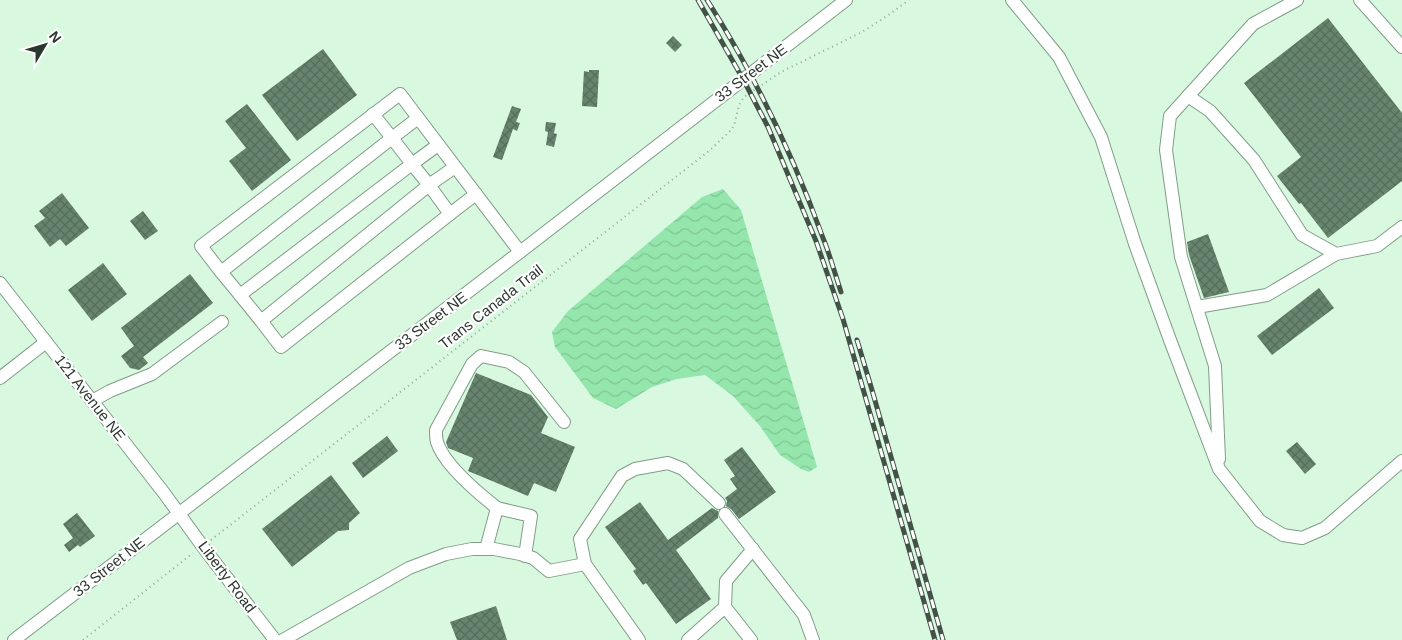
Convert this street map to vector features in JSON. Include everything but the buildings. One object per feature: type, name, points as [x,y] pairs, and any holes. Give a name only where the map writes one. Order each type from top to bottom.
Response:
[{"type":"street","name":"33 Street NE","points":[[14,640],[846,0]]},
{"type":"street","points":[[1012,0],[1058,57],[1101,137],[1141,261],[1219,469],[1260,521],[1283,535],[1302,538],[1325,528],[1402,461]]},
{"type":"street","points":[[1219,469],[1215,366],[1181,257],[1166,150],[1170,116],[1253,24],[1297,0]]},
{"type":"street","points":[[1360,0],[1402,48]]},
{"type":"street","points":[[476,194],[281,347],[201,246],[400,94],[438,145],[476,194],[520,252]]},
{"type":"street","points":[[1188,96],[1210,111],[1254,160],[1302,235],[1336,254]]},
{"type":"street","points":[[373,114],[450,214]]},
{"type":"street","points":[[221,272],[418,118]]},
{"type":"street","points":[[240,295],[438,145]]},
{"type":"street","points":[[261,321],[455,167]]},
{"type":"street","points":[[1197,307],[1267,295],[1336,254],[1377,246],[1402,227]]},
{"type":"street","name":"121 Avenue NE","points":[[0,283],[179,514]]},
{"type":"street","points":[[92,400],[152,374],[222,322]]},
{"type":"street","points":[[0,378],[46,342]]},
{"type":"street","points":[[525,556],[531,516],[497,508],[468,485],[445,458],[437,442],[436,430],[472,364],[481,356],[509,362],[524,372],[564,422]]},
{"type":"street","points":[[639,640],[585,564],[580,539],[622,476],[636,469],[668,463],[683,469],[722,508],[804,615],[813,640]]},
{"type":"street","points":[[486,549],[497,508]]},
{"type":"street","name":"Liberty Road","points":[[179,514],[275,640]]},
{"type":"street","points":[[284,640],[409,568],[446,554],[472,549],[494,549],[533,558],[549,571],[585,564]]},
{"type":"street","points":[[751,640],[725,607],[726,581],[753,549]]},
{"type":"street","points":[[688,640],[725,607]]},
{"type":"path","name":"Trans Canada Trail","points":[[82,640],[709,151],[734,126],[739,105],[744,97],[781,72],[862,32],[910,0]]},
{"type":"water","points":[[723,189],[741,210],[817,467],[809,472],[780,455],[760,426],[733,396],[705,375],[677,379],[652,387],[616,409],[593,398],[555,347],[552,332],[568,311],[702,197]]},
{"type":"railway","points":[[698,0],[768,127],[816,241],[843,319],[935,640]]},
{"type":"railway","points":[[707,0],[741,57],[786,146],[828,251],[841,292]]},
{"type":"railway","points":[[857,340],[943,640]]}]
